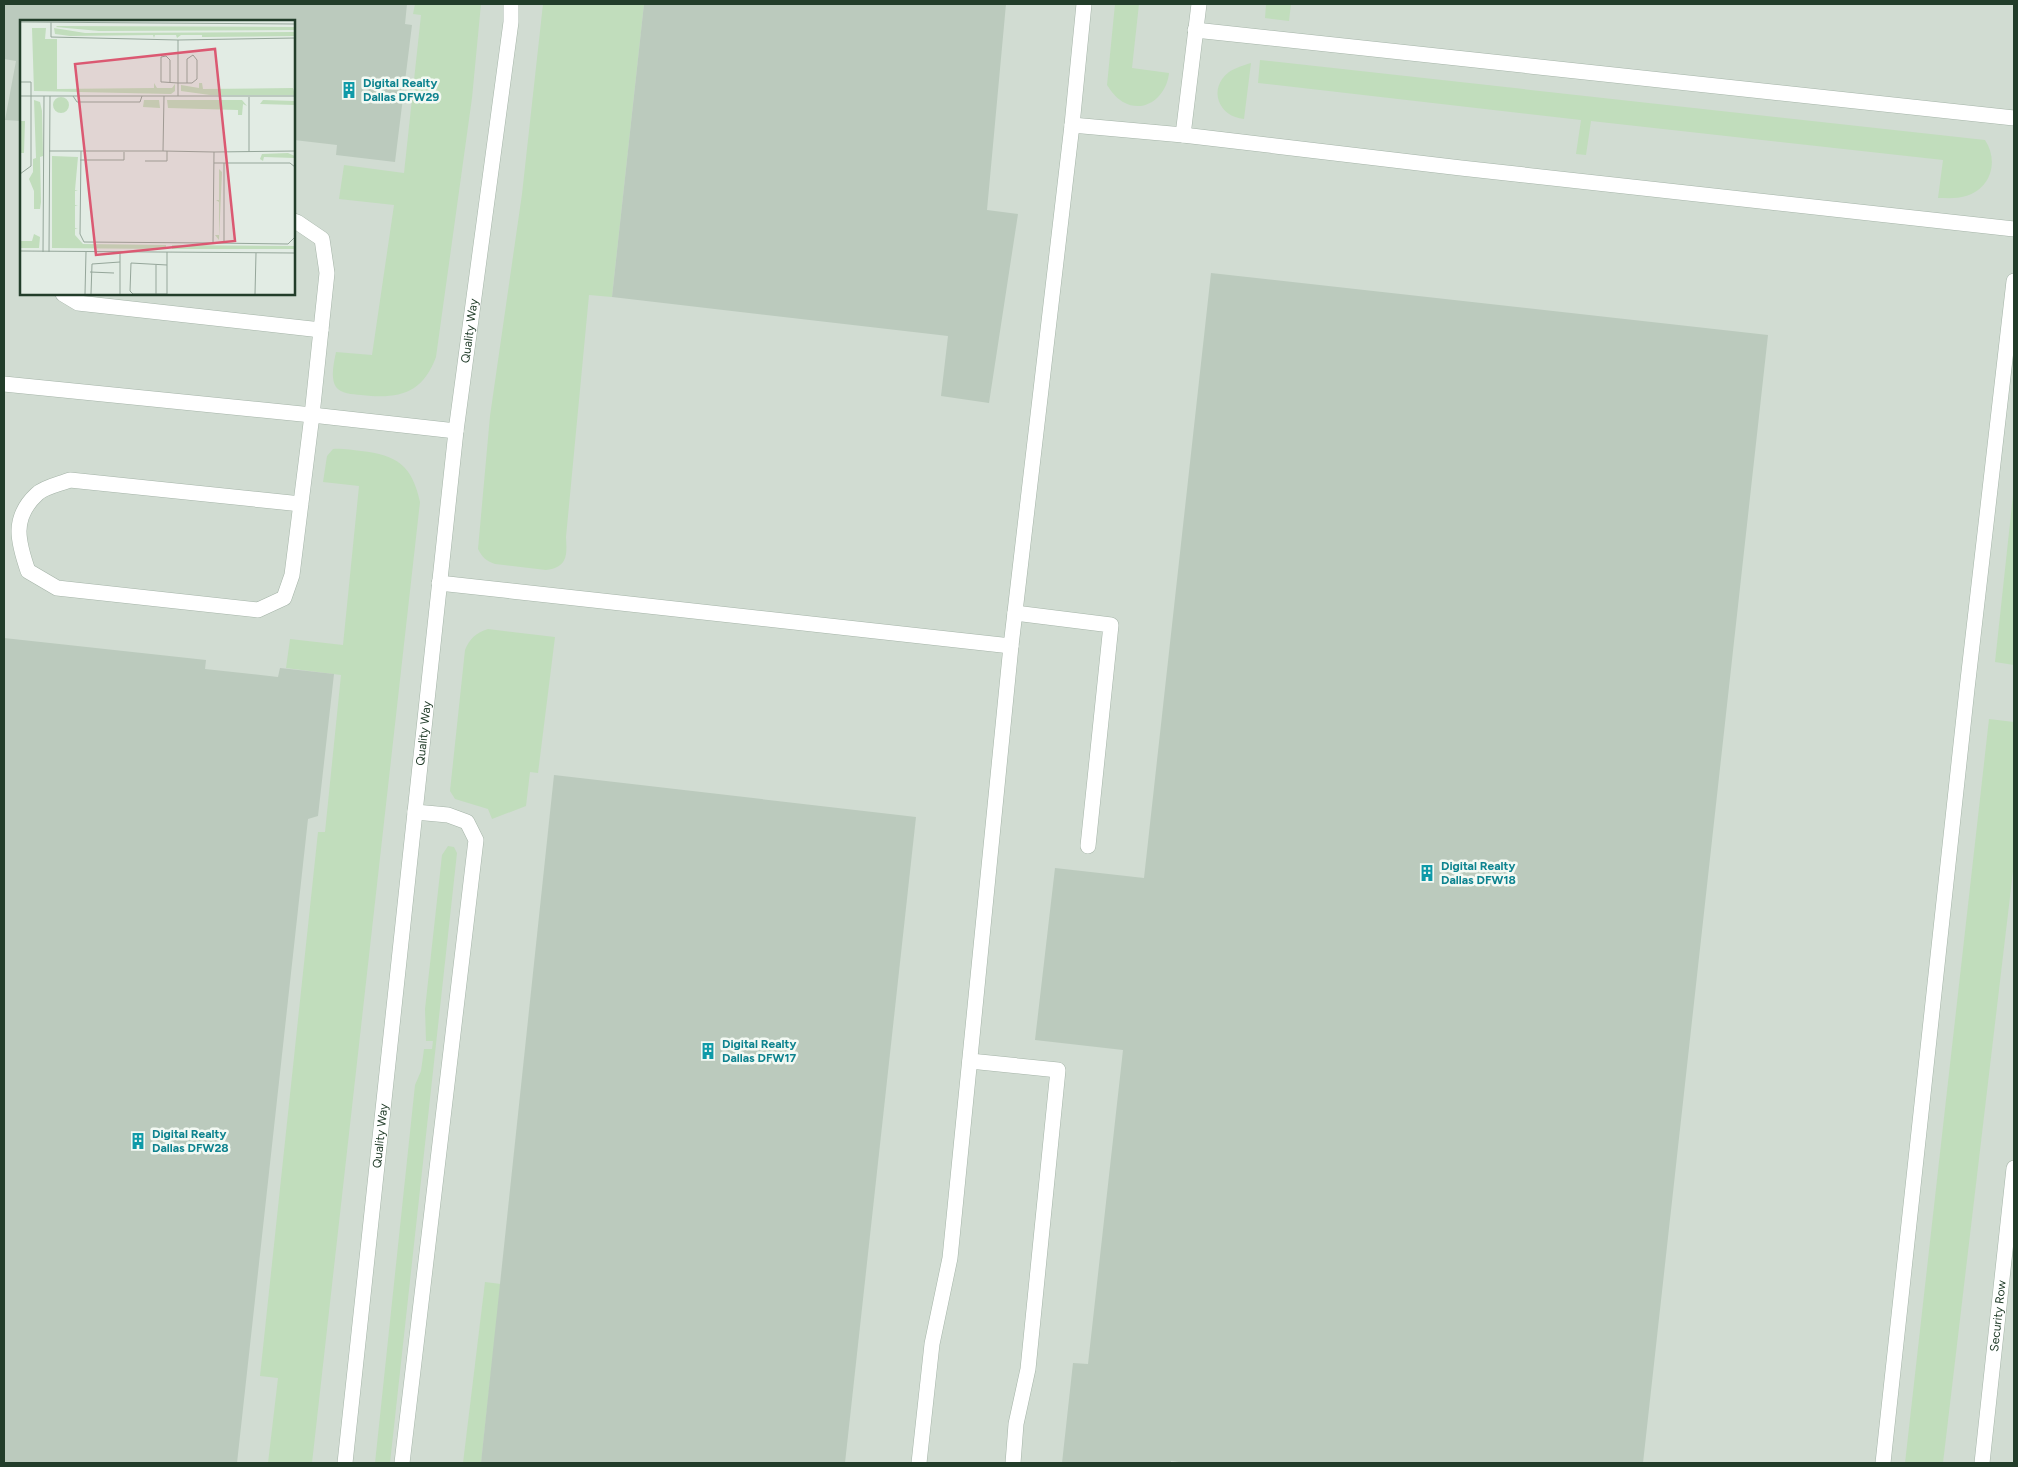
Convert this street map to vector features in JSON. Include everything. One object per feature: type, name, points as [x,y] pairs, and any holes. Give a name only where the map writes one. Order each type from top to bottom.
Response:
[{"type":"street","name":"Quality Way","points":[[344,1463],[456,432],[511,22],[511,4]]},
{"type":"street","points":[[919,1463],[932,1344],[950,1258],[1011,646],[1072,125],[1084,4]]},
{"type":"street","points":[[1183,135],[1198,4]]},
{"type":"street","points":[[1195,30],[2014,118]]},
{"type":"street","points":[[1072,125],[1183,135],[2014,229]]},
{"type":"street","points":[[295,221],[322,239],[327,274],[312,415],[301,504],[292,576],[284,598],[258,610],[57,588],[28,571],[18,542],[21,516],[38,493],[70,480],[301,504]]},
{"type":"street","points":[[1882,1463],[2014,281]]},
{"type":"street","points":[[65,295],[78,303],[321,330]]},
{"type":"street","points":[[4,384],[312,415],[456,432]]},
{"type":"street","points":[[439,583],[1011,646]]},
{"type":"street","points":[[1015,613],[1111,625],[1088,846]]},
{"type":"street","points":[[402,1463],[476,840],[467,822],[448,815],[415,812]]},
{"type":"street","points":[[970,1061],[1058,1070],[1028,1369],[1016,1424],[1013,1463]]},
{"type":"street","name":"Security Row","points":[[1982,1463],[2012,1206],[2014,1168]]},
{"type":"shaded area","points":[[4,4],[2014,4],[2014,1463],[4,1463]]},
{"type":"green space","points":[[415,4],[481,4],[472,98],[436,357],[423,380],[407,392],[386,396],[350,394],[341,391],[334,383],[333,370],[336,352],[372,355],[394,205],[339,199],[344,165],[404,173],[421,15],[413,14]]},
{"type":"green space","points":[[543,4],[644,4],[612,297],[589,295],[566,537],[566,555],[559,566],[546,570],[495,564],[489,562],[478,549],[490,416],[522,194]]},
{"type":"green space","points":[[1115,4],[1139,4],[1132,68],[1169,73],[1160,95],[1154,101],[1140,106],[1123,102],[1107,85]]},
{"type":"green space","points":[[1266,4],[1291,4],[1289,21],[1265,18]]},
{"type":"green space","points":[[1260,60],[1985,140],[1989,148],[1992,165],[1987,181],[1975,192],[1959,198],[1938,198],[1943,160],[1591,121],[1586,155],[1576,154],[1581,120],[1258,83]]},
{"type":"green space","points":[[1251,63],[1244,119],[1235,117],[1222,108],[1217,94],[1222,79],[1229,72]]},
{"type":"green space","points":[[333,449],[374,453],[393,459],[407,471],[417,489],[420,502],[312,1463],[268,1463],[278,1378],[260,1376],[318,832],[325,832],[341,675],[286,668],[290,639],[343,645],[359,486],[323,482],[327,456]]},
{"type":"green space","points":[[2014,486],[2014,665],[1995,662]]},
{"type":"green space","points":[[488,629],[555,637],[538,773],[530,772],[526,806],[492,819],[488,809],[455,799],[450,791],[465,650],[474,636]]},
{"type":"green space","points":[[1989,719],[2014,722],[2014,863],[1943,1463],[1905,1463]]},
{"type":"green space","points":[[448,846],[454,847],[457,853],[390,1463],[375,1463],[415,1085],[421,1071],[424,1049],[432,1049],[433,1041],[426,1041],[425,1009],[442,855]]},
{"type":"green space","points":[[485,1282],[501,1284],[481,1463],[463,1463]]},
{"type":"building","name":"Digital Realty Dallas DFW29","points":[[4,4],[407,4],[405,24],[412,25],[395,162],[336,155],[337,145],[295,140],[295,20],[20,20],[20,121],[5,120],[16,61],[4,59]]},
{"type":"building","points":[[644,4],[1006,4],[987,210],[1018,214],[989,403],[941,396],[948,336],[612,297]]},
{"type":"building","name":"Digital Realty Dallas DFW18","points":[[1211,273],[1768,335],[1643,1463],[1187,1463],[1171,1461],[1171,1463],[1062,1463],[1073,1363],[1088,1364],[1123,1050],[1035,1040],[1055,868],[1144,878]]},
{"type":"building","name":"Digital Realty Dallas DFW28","points":[[4,638],[206,660],[205,669],[278,677],[280,668],[334,674],[318,816],[308,819],[237,1463],[4,1463]]},
{"type":"building","name":"Digital Realty Dallas DFW17","points":[[554,775],[916,817],[845,1463],[481,1463]]},
{"type":"place","name":"Digital Realty Dallas DFW29","points":[[349,90]]},
{"type":"place","name":"Digital Realty Dallas DFW18","points":[[1427,873]]},
{"type":"place","name":"Digital Realty Dallas DFW17","points":[[708,1051]]},
{"type":"place","name":"Digital Realty Dallas DFW28","points":[[138,1141]]}]
